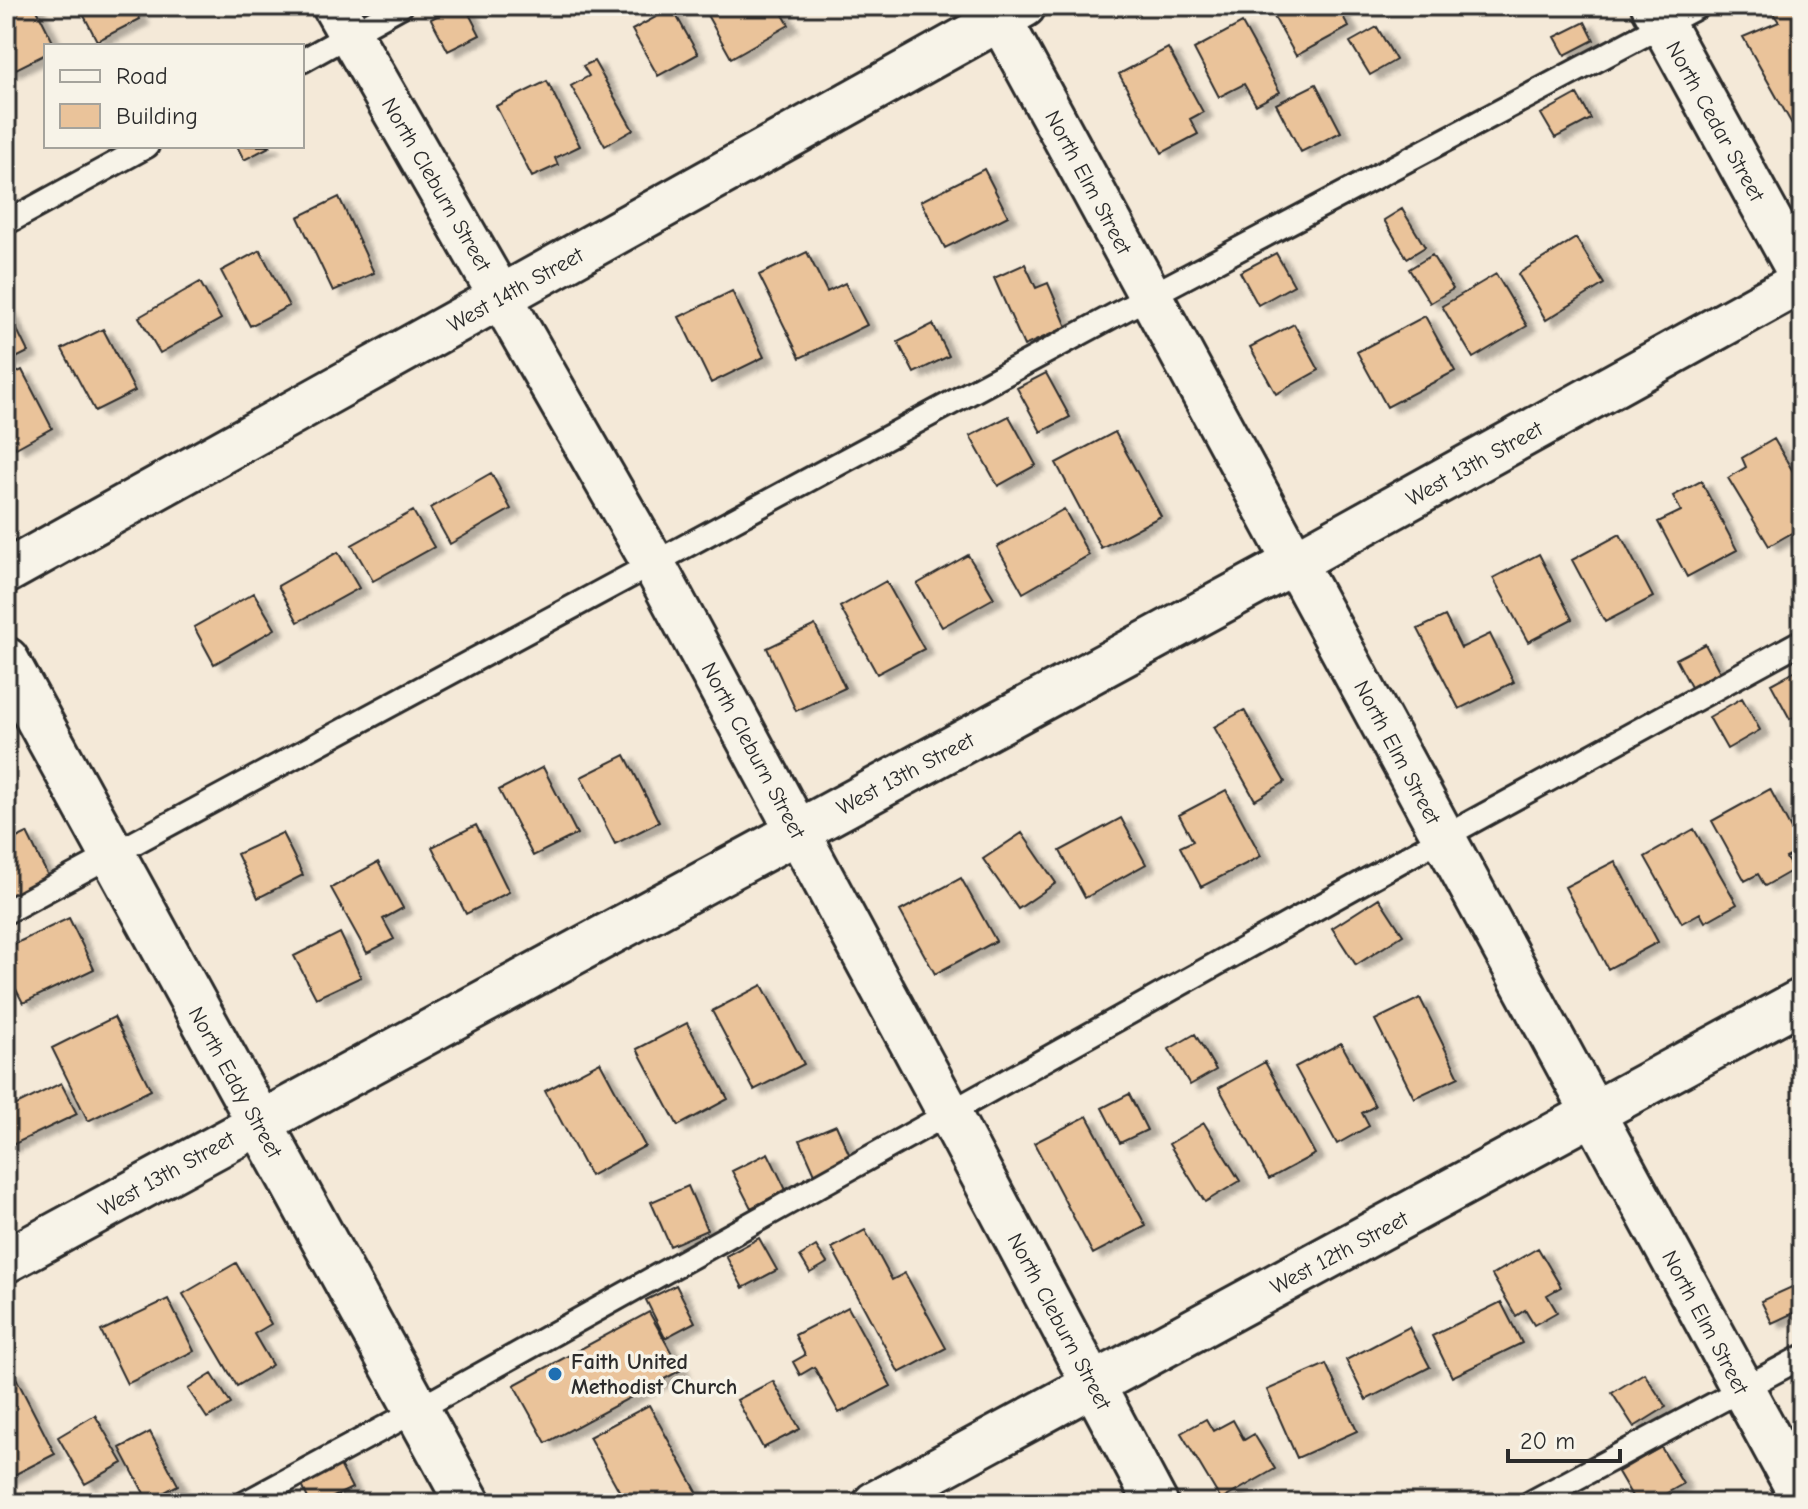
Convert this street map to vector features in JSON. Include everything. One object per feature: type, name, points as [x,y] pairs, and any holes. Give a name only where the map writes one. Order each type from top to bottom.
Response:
[{"type":"main road","name":"North Eddy Street","points":[[6,660],[468,1503]]},
{"type":"street","name":"North Elm Street","points":[[1006,10],[1150,296],[1802,1498]]},
{"type":"street","name":"West 14th Street","points":[[6,572],[1006,10]]},
{"type":"street","name":"North Cedar Street","points":[[1672,12],[1802,280]]},
{"type":"street","name":"North Cleburn Street","points":[[342,20],[653,563],[1156,1503]]},
{"type":"street","name":"West 13th Street","points":[[6,1261],[1295,562],[1802,280]]},
{"type":"street","name":"West 12th Street","points":[[875,1503],[1802,1000]]},
{"type":"lane","points":[[304,59],[342,20],[401,6]]},
{"type":"lane","points":[[6,912],[1672,12]]},
{"type":"lane","points":[[6,223],[143,148]]},
{"type":"lane","points":[[245,1503],[1802,641]]},
{"type":"lane","points":[[1530,1503],[1802,1357]]},
{"type":"building","points":[[21,6],[35,6],[54,44],[44,44],[44,55],[10,72],[6,64],[6,13]]},
{"type":"building","points":[[79,6],[133,6],[140,19],[97,41]]},
{"type":"building","points":[[456,6],[465,6],[480,35],[448,51],[431,19]]},
{"type":"building","points":[[702,6],[778,6],[789,25],[731,58]]},
{"type":"building","points":[[1268,6],[1337,6],[1349,27],[1296,56]]},
{"type":"building","points":[[1768,6],[1802,6],[1802,142],[1743,37],[1779,22]]},
{"type":"building","points":[[672,8],[698,54],[658,76],[632,30]]},
{"type":"building","points":[[1585,22],[1594,40],[1565,55],[1555,37]]},
{"type":"building","points":[[1242,23],[1280,92],[1256,105],[1244,84],[1219,97],[1194,49]]},
{"type":"building","points":[[1377,27],[1396,60],[1370,75],[1350,42]]},
{"type":"building","points":[[1168,48],[1203,112],[1190,119],[1198,134],[1162,153],[1119,74]]},
{"type":"building","points":[[594,61],[633,130],[605,146],[571,86],[589,76],[583,66]]},
{"type":"building","points":[[547,81],[580,146],[555,158],[558,165],[532,177],[496,106]]},
{"type":"building","points":[[1316,84],[1341,132],[1301,152],[1276,104]]},
{"type":"building","points":[[1577,94],[1591,119],[1555,138],[1541,114]]},
{"type":"building","points":[[238,148],[267,148],[244,160]]},
{"type":"building","points":[[984,169],[1008,216],[945,248],[921,201]]},
{"type":"building","points":[[339,197],[374,273],[333,291],[298,217]]},
{"type":"building","points":[[1402,209],[1425,247],[1407,258],[1384,220]]},
{"type":"building","points":[[1576,238],[1604,284],[1546,320],[1518,274]]},
{"type":"building","points":[[260,250],[289,306],[250,326],[221,271]]},
{"type":"building","points":[[807,252],[827,292],[845,283],[867,325],[800,358],[759,275]]},
{"type":"building","points":[[1276,253],[1294,285],[1258,305],[1240,272]]},
{"type":"building","points":[[1432,255],[1453,289],[1430,303],[1409,269]]},
{"type":"building","points":[[1025,264],[1036,288],[1048,283],[1067,327],[1024,346],[994,278]]},
{"type":"building","points":[[1496,274],[1527,326],[1473,358],[1442,306]]},
{"type":"building","points":[[200,282],[221,319],[160,353],[139,317]]},
{"type":"building","points":[[732,291],[764,357],[711,383],[679,317]]},
{"type":"building","points":[[6,307],[28,352],[6,363]]},
{"type":"building","points":[[1425,316],[1455,371],[1387,407],[1357,352]]},
{"type":"building","points":[[933,324],[949,356],[914,373],[898,342]]},
{"type":"building","points":[[1294,324],[1319,370],[1276,394],[1250,347]]},
{"type":"building","points":[[103,329],[135,391],[95,411],[62,349]]},
{"type":"building","points":[[22,370],[52,428],[16,448],[6,430],[6,378]]},
{"type":"building","points":[[1046,373],[1070,417],[1041,432],[1017,388]]},
{"type":"building","points":[[1009,416],[1036,465],[998,486],[970,436]]},
{"type":"building","points":[[1115,432],[1161,516],[1101,548],[1056,463]]},
{"type":"building","points":[[1774,439],[1802,487],[1802,527],[1769,546],[1728,478],[1746,467],[1742,458]]},
{"type":"building","points":[[491,473],[511,509],[450,544],[430,508]]},
{"type":"building","points":[[1701,481],[1737,550],[1687,577],[1658,522],[1681,511],[1673,496]]},
{"type":"building","points":[[1064,509],[1089,555],[1023,593],[997,547]]},
{"type":"building","points":[[413,511],[434,547],[373,581],[352,545]]},
{"type":"building","points":[[1620,534],[1653,597],[1605,622],[1572,560]]},
{"type":"building","points":[[338,552],[359,588],[298,622],[278,586]]},
{"type":"building","points":[[1539,554],[1572,619],[1528,642],[1493,578]]},
{"type":"building","points":[[968,555],[994,598],[942,627],[917,584]]},
{"type":"building","points":[[886,581],[924,649],[877,674],[840,607]]},
{"type":"building","points":[[254,593],[275,629],[214,664],[194,627]]},
{"type":"building","points":[[1445,616],[1461,648],[1490,634],[1514,682],[1459,709],[1418,629]]},
{"type":"building","points":[[815,625],[845,688],[796,711],[767,648]]},
{"type":"building","points":[[1705,644],[1722,676],[1693,691],[1676,659]]},
{"type":"building","points":[[1802,667],[1802,712],[1790,719],[1771,684]]},
{"type":"building","points":[[1742,698],[1760,730],[1727,749],[1709,717]]},
{"type":"building","points":[[1244,710],[1285,782],[1255,800],[1214,727]]},
{"type":"building","points":[[625,755],[659,822],[615,844],[581,777]]},
{"type":"building","points":[[543,767],[577,834],[533,856],[499,790]]},
{"type":"building","points":[[1770,789],[1802,850],[1786,858],[1793,870],[1765,886],[1758,874],[1745,881],[1712,821]]},
{"type":"building","points":[[1226,790],[1261,856],[1201,887],[1180,847],[1193,841],[1179,815]]},
{"type":"building","points":[[1121,818],[1146,864],[1085,898],[1060,851]]},
{"type":"building","points":[[476,825],[509,892],[466,914],[432,847]]},
{"type":"building","points":[[1694,829],[1737,904],[1705,922],[1700,913],[1682,923],[1645,857]]},
{"type":"building","points":[[27,833],[51,882],[6,904],[6,843]]},
{"type":"building","points":[[282,833],[303,875],[258,898],[237,854]]},
{"type":"building","points":[[1022,833],[1056,883],[1018,909],[983,859]]},
{"type":"building","points":[[1615,861],[1658,942],[1608,969],[1565,887]]},
{"type":"building","points":[[378,862],[403,908],[383,919],[394,939],[367,953],[331,888]]},
{"type":"building","points":[[961,878],[996,941],[935,974],[900,911]]},
{"type":"building","points":[[1379,898],[1403,935],[1356,965],[1332,928]]},
{"type":"building","points":[[69,918],[94,969],[23,1003],[6,970],[6,948]]},
{"type":"building","points":[[340,933],[361,977],[316,998],[294,956]]},
{"type":"building","points":[[762,985],[804,1064],[754,1090],[712,1011]]},
{"type":"building","points":[[1420,998],[1459,1077],[1414,1098],[1375,1020]]},
{"type":"building","points":[[114,1017],[151,1090],[88,1121],[52,1048]]},
{"type":"building","points":[[687,1023],[728,1099],[678,1126],[637,1049]]},
{"type":"building","points":[[1195,1034],[1216,1070],[1190,1085],[1169,1049]]},
{"type":"building","points":[[1341,1043],[1375,1106],[1362,1113],[1369,1126],[1337,1144],[1295,1067]]},
{"type":"building","points":[[600,1062],[645,1146],[590,1176],[545,1091]]},
{"type":"building","points":[[1265,1062],[1315,1154],[1269,1179],[1219,1088]]},
{"type":"building","points":[[61,1083],[77,1114],[6,1148],[6,1110]]},
{"type":"building","points":[[1129,1094],[1147,1130],[1120,1143],[1102,1108]]},
{"type":"building","points":[[1087,1116],[1146,1226],[1093,1254],[1034,1143]]},
{"type":"building","points":[[1204,1123],[1240,1181],[1205,1202],[1169,1144]]},
{"type":"building","points":[[836,1125],[851,1158],[815,1174],[800,1140]]},
{"type":"building","points":[[768,1153],[786,1190],[751,1208],[732,1171]]},
{"type":"building","points":[[688,1186],[707,1230],[670,1246],[651,1202]]},
{"type":"building","points":[[865,1230],[892,1280],[905,1273],[946,1348],[899,1373],[832,1248]]},
{"type":"building","points":[[759,1238],[777,1270],[743,1288],[726,1256]]},
{"type":"building","points":[[816,1246],[827,1263],[810,1273],[800,1256]]},
{"type":"building","points":[[1538,1248],[1561,1287],[1547,1295],[1557,1312],[1534,1325],[1525,1310],[1516,1316],[1492,1275]]},
{"type":"building","points":[[236,1263],[271,1324],[254,1334],[272,1365],[237,1386],[183,1294]]},
{"type":"building","points":[[676,1285],[695,1322],[665,1338],[646,1300]]},
{"type":"building","points":[[1794,1286],[1802,1309],[1772,1323],[1761,1301]]},
{"type":"building","points":[[168,1299],[194,1351],[127,1384],[101,1331]]},
{"type":"building","points":[[1501,1302],[1522,1343],[1452,1377],[1432,1336]]},
{"type":"building","points":[[848,1307],[891,1386],[839,1413],[814,1367],[800,1375],[793,1362],[805,1355],[795,1335]]},
{"type":"building","points":[[649,1312],[681,1370],[546,1443],[514,1385]]},
{"type":"building","points":[[1409,1327],[1430,1367],[1366,1400],[1346,1360]]},
{"type":"building","points":[[1326,1364],[1357,1431],[1297,1458],[1267,1390]]},
{"type":"building","points":[[12,1370],[55,1454],[6,1479],[6,1373]]},
{"type":"building","points":[[1644,1373],[1666,1407],[1634,1427],[1612,1393]]},
{"type":"building","points":[[212,1374],[231,1404],[207,1418],[188,1389]]},
{"type":"building","points":[[773,1381],[800,1429],[763,1448],[737,1400]]},
{"type":"building","points":[[649,1405],[703,1503],[626,1503],[589,1437]]},
{"type":"building","points":[[95,1415],[123,1463],[85,1484],[58,1437]]},
{"type":"building","points":[[1206,1419],[1213,1431],[1233,1420],[1244,1440],[1254,1434],[1275,1469],[1221,1500],[1181,1433]]},
{"type":"building","points":[[150,1432],[178,1485],[148,1501],[120,1448]]},
{"type":"building","points":[[1661,1447],[1683,1484],[1649,1503],[1636,1503],[1618,1472]]},
{"type":"building","points":[[338,1461],[352,1488],[321,1503],[310,1503],[299,1479]]},
{"type":"place","name":"Faith United Methodist Church","points":[[555,1374]]}]
